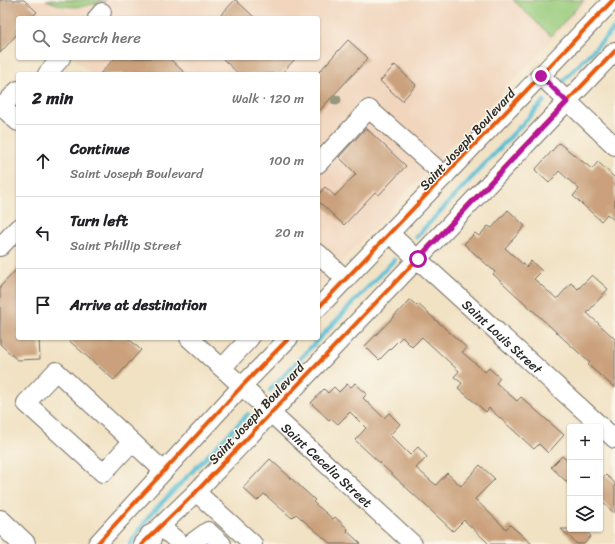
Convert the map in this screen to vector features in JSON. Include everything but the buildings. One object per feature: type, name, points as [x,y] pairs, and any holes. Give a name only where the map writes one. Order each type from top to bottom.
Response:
[{"type":"main road","points":[[0,521],[24,544]]},
{"type":"main road","points":[[0,535],[4,544]]},
{"type":"street","name":"Saint Joseph Boulevard","points":[[320,306],[613,0]]},
{"type":"street","name":"Saint Joseph Boulevard","points":[[150,538],[196,492],[615,51]]},
{"type":"street","points":[[49,72],[59,60]]},
{"type":"street","points":[[541,76],[615,146]]},
{"type":"street","points":[[16,92],[1,108],[16,120]]},
{"type":"street","points":[[320,162],[369,109],[445,176]]},
{"type":"street","points":[[0,247],[16,230]]},
{"type":"street","name":"Saint Louis Street","points":[[390,234],[615,439]]},
{"type":"street","points":[[320,255],[346,280]]},
{"type":"street","name":"Saint Cecelia Street","points":[[191,340],[413,544]]},
{"type":"street","points":[[222,368],[248,340]]},
{"type":"street","points":[[98,544],[242,386],[287,340]]},
{"type":"street","points":[[132,442],[102,472],[26,403],[56,371],[164,471]]},
{"type":"street","points":[[196,492],[253,544]]},
{"type":"street","points":[[199,542],[208,531],[222,544]]},
{"type":"street","points":[[150,538],[181,544]]},
{"type":"shaded area","points":[[10,0],[589,0],[321,283],[320,72],[89,72],[76,60],[320,60],[320,16],[27,16]]},
{"type":"green space","points":[[46,0],[106,0],[90,5],[69,7]]},
{"type":"green space","points":[[513,0],[584,0],[551,36]]},
{"type":"waterway","points":[[563,81],[615,28]]},
{"type":"waterway","points":[[416,237],[544,101]]},
{"type":"waterway","points":[[320,338],[394,260]]},
{"type":"waterway","points":[[270,390],[318,340]]},
{"type":"waterway","points":[[130,544],[149,516],[248,414]]},
{"type":"cycle path","points":[[320,306],[613,0]]},
{"type":"cycle path","points":[[142,544],[196,492],[615,51]]},
{"type":"cycle path","points":[[97,544],[242,386],[287,340]]},
{"type":"route","points":[[418,259],[567,102],[541,76]]}]
